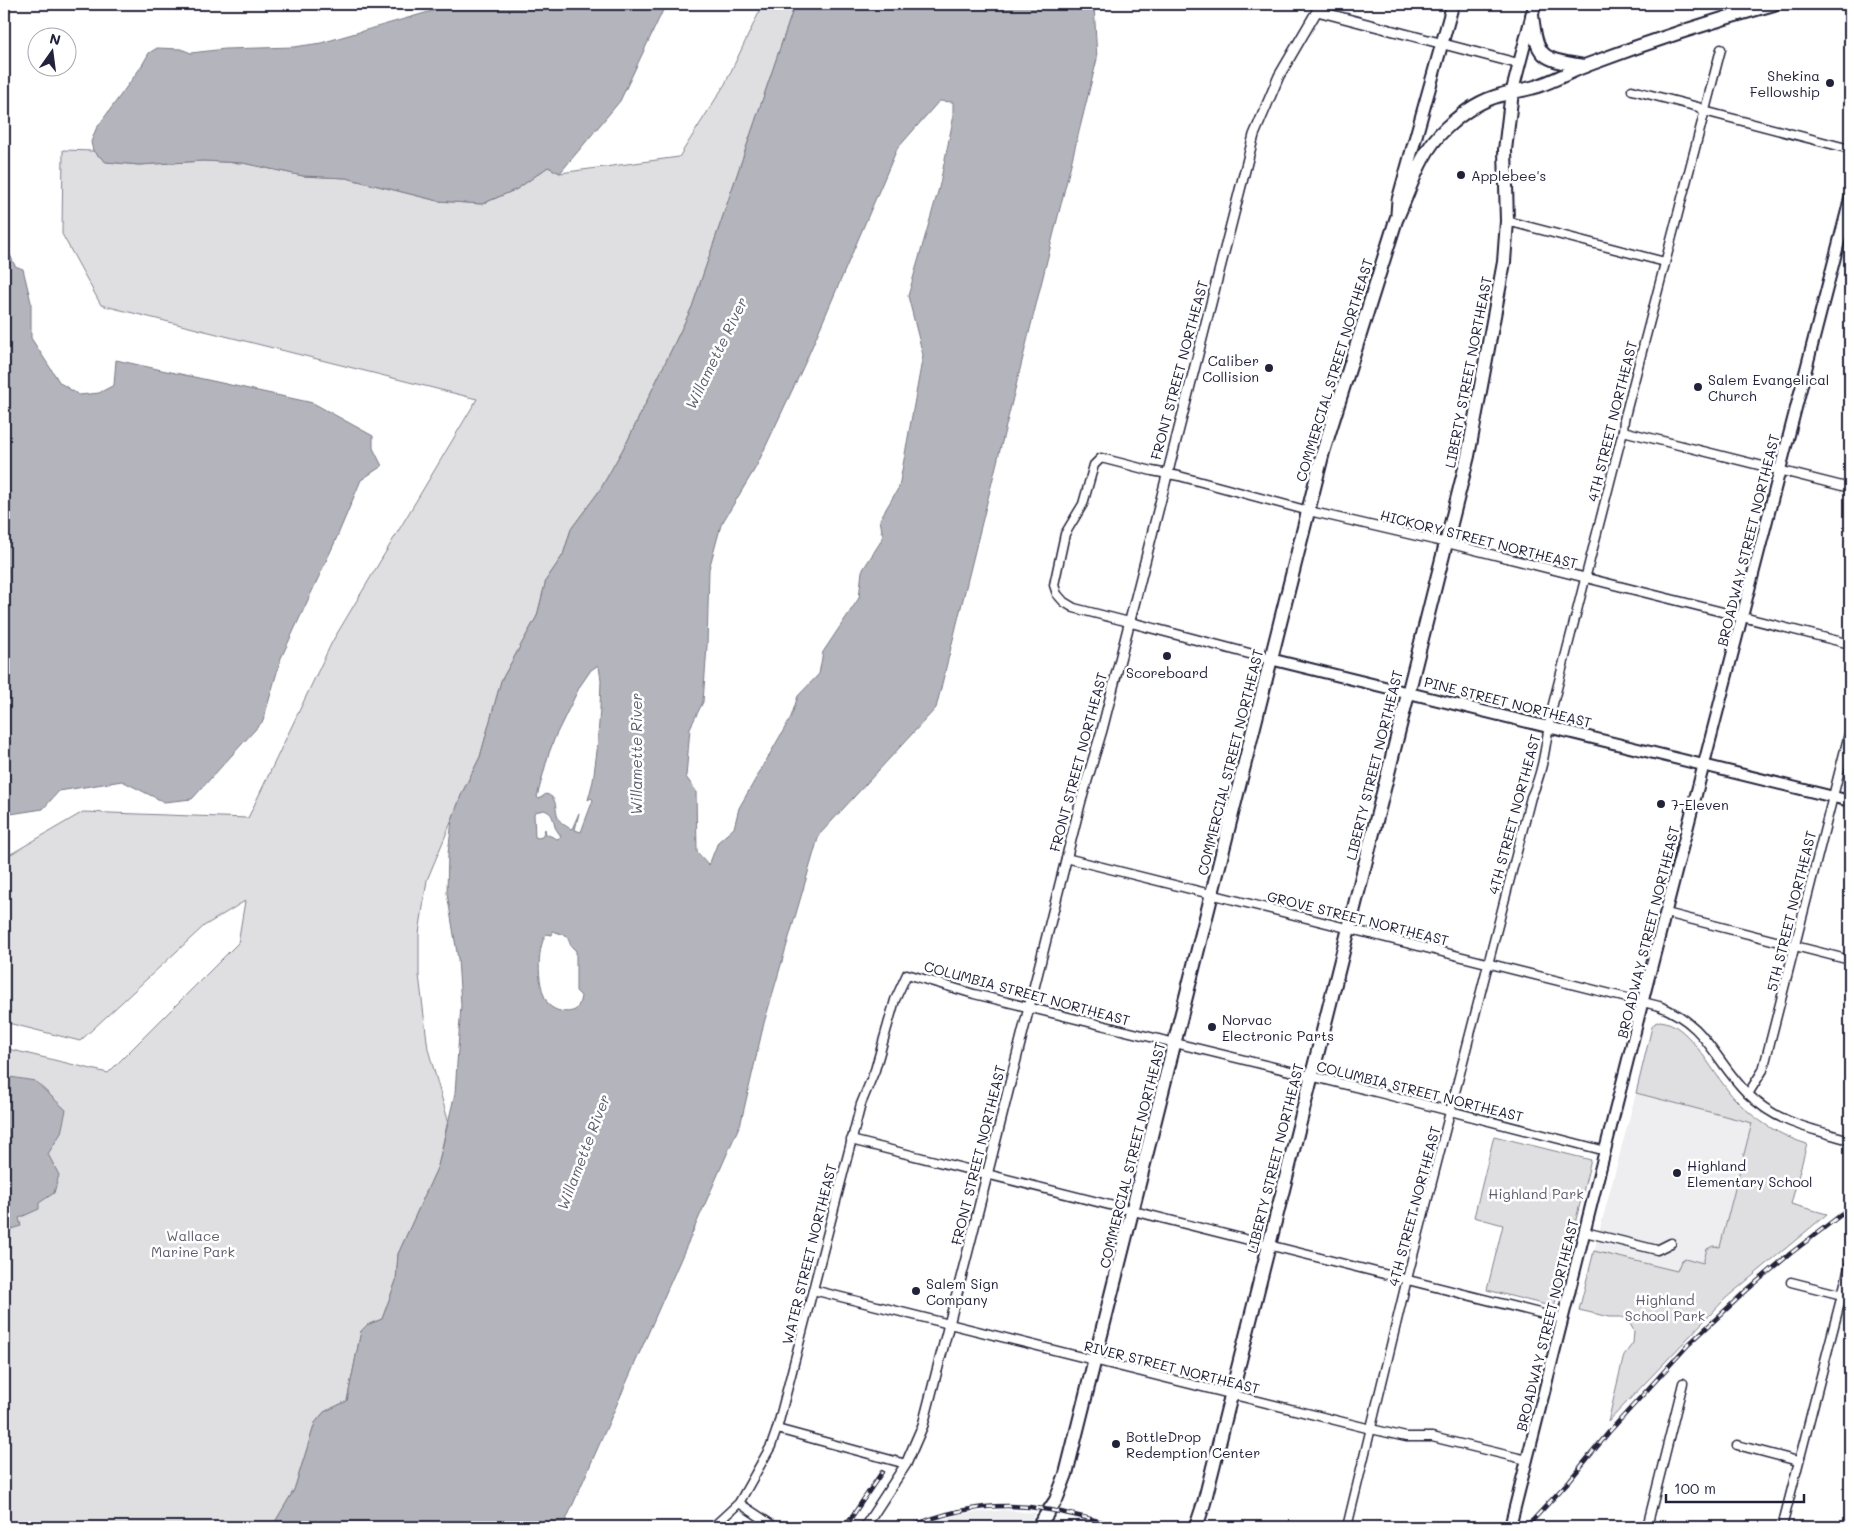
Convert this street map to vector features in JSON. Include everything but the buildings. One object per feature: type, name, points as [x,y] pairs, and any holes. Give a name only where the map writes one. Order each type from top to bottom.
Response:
[{"type":"highway","points":[[1396,220],[1408,196],[1418,167],[1433,142],[1446,128],[1476,106],[1499,95],[1537,87],[1584,66],[1653,40],[1774,4]]},
{"type":"highway","points":[[1534,10],[1536,42],[1542,54],[1554,61],[1584,66]]},
{"type":"highway","name":"LIBERTY STREET NORTHEAST","points":[[1196,1527],[1269,1246],[1468,456],[1504,262],[1507,221],[1505,150],[1512,92]]},
{"type":"highway","name":"COMMERCIAL STREET NORTHEAST","points":[[1038,1527],[1056,1500],[1066,1474],[1213,895],[1232,810],[1309,511],[1322,452],[1396,220]]},
{"type":"main road","name":"COMMERCIAL STREET NORTHEAST","points":[[1396,220],[1398,200],[1453,4]]},
{"type":"main road","name":"LIBERTY STREET NORTHEAST","points":[[1512,92],[1534,10]]},
{"type":"main road","name":"BROADWAY STREET NORTHEAST","points":[[1510,1527],[1850,199]]},
{"type":"main road","name":"PINE STREET NORTHEAST","points":[[1270,658],[1850,802]]},
{"type":"street","points":[[1319,7],[1442,44],[1520,64]]},
{"type":"street","name":"FRONT STREET NORTHEAST","points":[[865,1527],[906,1464],[923,1426],[1066,858],[1129,622],[1254,135],[1278,76],[1319,7]]},
{"type":"street","name":"4TH STREET NORTHEAST","points":[[1347,1527],[1407,1279],[1531,797],[1548,739],[1549,726],[1623,431],[1624,420],[1721,49]]},
{"type":"street","points":[[1632,90],[1698,107],[1704,111],[1850,148]]},
{"type":"street","points":[[1507,221],[1665,262]]},
{"type":"street","points":[[1623,431],[1850,488]]},
{"type":"street","name":"HICKORY STREET NORTHEAST","points":[[1054,585],[1066,534],[1083,504],[1094,465],[1101,458],[1850,644]]},
{"type":"street","name":"PINE STREET NORTHEAST","points":[[1054,585],[1057,594],[1064,602],[1074,608],[1270,658]]},
{"type":"street","name":"5TH STREET NORTHEAST","points":[[1748,1094],[1763,1070],[1850,730]]},
{"type":"street","name":"GROVE STREET NORTHEAST","points":[[1066,858],[1669,1009],[1697,1028],[1731,1075],[1748,1094],[1765,1108],[1783,1120],[1850,1140]]},
{"type":"street","points":[[1666,913],[1850,960]]},
{"type":"street","name":"COLUMBIA STREET NORTHEAST","points":[[908,974],[974,994],[1311,1076],[1606,1151]]},
{"type":"street","name":"WATER STREET NORTHEAST","points":[[713,1527],[739,1502],[771,1446],[777,1429],[861,1104],[875,1070],[895,1000],[908,974]]},
{"type":"street","points":[[851,1140],[1563,1319]]},
{"type":"street","points":[[1586,1232],[1658,1250],[1671,1243]]},
{"type":"street","points":[[1782,1527],[1798,1461],[1846,1296],[1850,1264]]},
{"type":"street","points":[[1791,1282],[1846,1296]]},
{"type":"street","name":"RIVER STREET NORTHEAST","points":[[813,1290],[1371,1429],[1406,1437],[1432,1437],[1527,1460]]},
{"type":"street","points":[[1647,1527],[1683,1383]]},
{"type":"street","points":[[777,1429],[906,1464]]},
{"type":"street","points":[[1737,1445],[1798,1461]]},
{"type":"street","points":[[739,1502],[776,1527]]},
{"type":"shaded area","name":"Highland Elementary School","points":[[1636,1093],[1752,1122],[1720,1247],[1703,1263],[1681,1261],[1678,1272],[1594,1251]]},
{"type":"shaded area","points":[[1004,1510],[1036,1513],[1026,1527],[920,1527],[960,1514]]},
{"type":"green space","name":"Wallace Marine Park","points":[[763,4],[795,4],[692,307],[628,440],[600,490],[571,529],[563,555],[546,580],[537,616],[501,681],[480,757],[462,793],[427,880],[419,934],[419,975],[428,1049],[448,1120],[438,1166],[398,1254],[396,1281],[382,1319],[367,1325],[361,1331],[347,1401],[324,1412],[315,1423],[294,1490],[272,1527],[4,1527],[4,1048],[108,1073],[238,943],[245,901],[204,926],[80,1041],[4,1022],[4,858],[83,812],[248,818],[332,642],[477,399],[101,305],[62,234],[63,150],[93,151],[106,162],[139,165],[203,161],[243,163],[303,176],[346,178],[438,201],[482,204],[517,189],[548,167],[560,173],[679,157],[725,84]]},
{"type":"green space","name":"Highland School Park","points":[[1660,1021],[1671,1024],[1692,1041],[1728,1091],[1751,1114],[1778,1132],[1807,1144],[1791,1204],[1827,1214],[1726,1298],[1608,1422],[1624,1355],[1633,1343],[1634,1331],[1628,1320],[1621,1317],[1609,1317],[1579,1310],[1594,1251],[1677,1271],[1681,1261],[1685,1258],[1703,1263],[1707,1249],[1713,1246],[1720,1247],[1752,1123],[1636,1093],[1652,1027]]},
{"type":"green space","name":"Highland Park","points":[[1494,1136],[1591,1160],[1554,1307],[1487,1290],[1503,1225],[1474,1217]]},
{"type":"water","points":[[448,4],[666,4],[620,101],[560,173],[548,167],[517,189],[482,204],[438,201],[346,178],[303,176],[243,163],[203,161],[139,165],[106,162],[93,151],[91,142],[96,129],[149,53],[157,48],[181,49],[191,53],[225,49],[294,47],[321,43],[439,9]]},
{"type":"water","name":"Willamette River","points":[[795,4],[1094,4],[1097,59],[936,708],[819,835],[764,1023],[741,1122],[563,1527],[272,1527],[294,1490],[315,1423],[324,1412],[347,1401],[361,1331],[367,1325],[382,1319],[396,1281],[398,1254],[438,1166],[455,1093],[461,1005],[458,959],[447,893],[448,854],[452,820],[462,793],[480,757],[501,681],[537,616],[546,580],[563,555],[571,529],[600,490],[628,440],[692,307]],"holes":[[[939,101],[953,102],[953,120],[939,188],[908,296],[923,355],[899,487],[880,519],[883,538],[862,571],[859,598],[823,652],[819,674],[798,696],[791,717],[739,808],[734,828],[718,842],[709,865],[697,852],[696,791],[686,777],[690,728],[703,702],[709,569],[721,525],[756,467],[805,363],[897,149]],[[597,666],[599,667],[601,680],[600,708],[597,751],[588,800],[591,798],[593,800],[581,832],[575,830],[579,813],[572,829],[559,819],[555,802],[550,795],[546,794],[539,799],[537,797],[555,737],[580,686],[591,670]],[[544,810],[549,813],[561,837],[557,839],[546,834],[545,829],[542,837],[535,837],[535,812]],[[553,931],[567,936],[571,946],[576,951],[576,991],[581,996],[575,1010],[568,1012],[554,1009],[549,1005],[540,980],[539,959],[543,941],[546,934],[552,935]]]},
{"type":"water","points":[[4,241],[15,266],[23,269],[31,302],[31,338],[60,383],[79,395],[99,393],[114,385],[116,360],[313,403],[373,436],[373,448],[382,466],[361,480],[334,544],[281,658],[263,721],[192,799],[164,802],[122,781],[59,791],[43,809],[4,815]]},
{"type":"water","points":[[4,1076],[35,1081],[66,1110],[61,1133],[48,1154],[59,1175],[54,1193],[39,1203],[39,1209],[19,1218],[21,1226],[4,1232]]},
{"type":"railway","points":[[1524,1527],[1533,1520],[1569,1481],[1609,1432],[1688,1345],[1747,1290],[1791,1253],[1850,1208]]},
{"type":"railway","points":[[845,1527],[882,1472]]},
{"type":"railway","points":[[910,1527],[944,1515],[996,1506],[1032,1507],[1121,1527]]},
{"type":"place","name":"Shekina Fellowship","points":[[1830,83]]},
{"type":"place","name":"Applebee's","points":[[1461,175]]},
{"type":"place","name":"Caliber Collision","points":[[1269,368]]},
{"type":"place","name":"Salem Evangelical Church","points":[[1698,387]]},
{"type":"place","name":"Scoreboard","points":[[1167,656]]},
{"type":"place","name":"7-Eleven","points":[[1661,804]]},
{"type":"place","name":"Norvac Electronic Parts","points":[[1212,1027]]},
{"type":"place","name":"Highland Elementary School","points":[[1677,1173]]},
{"type":"place","name":"Salem Sign Company","points":[[916,1291]]},
{"type":"place","name":"BottleDrop Redemption Center","points":[[1116,1444]]}]
